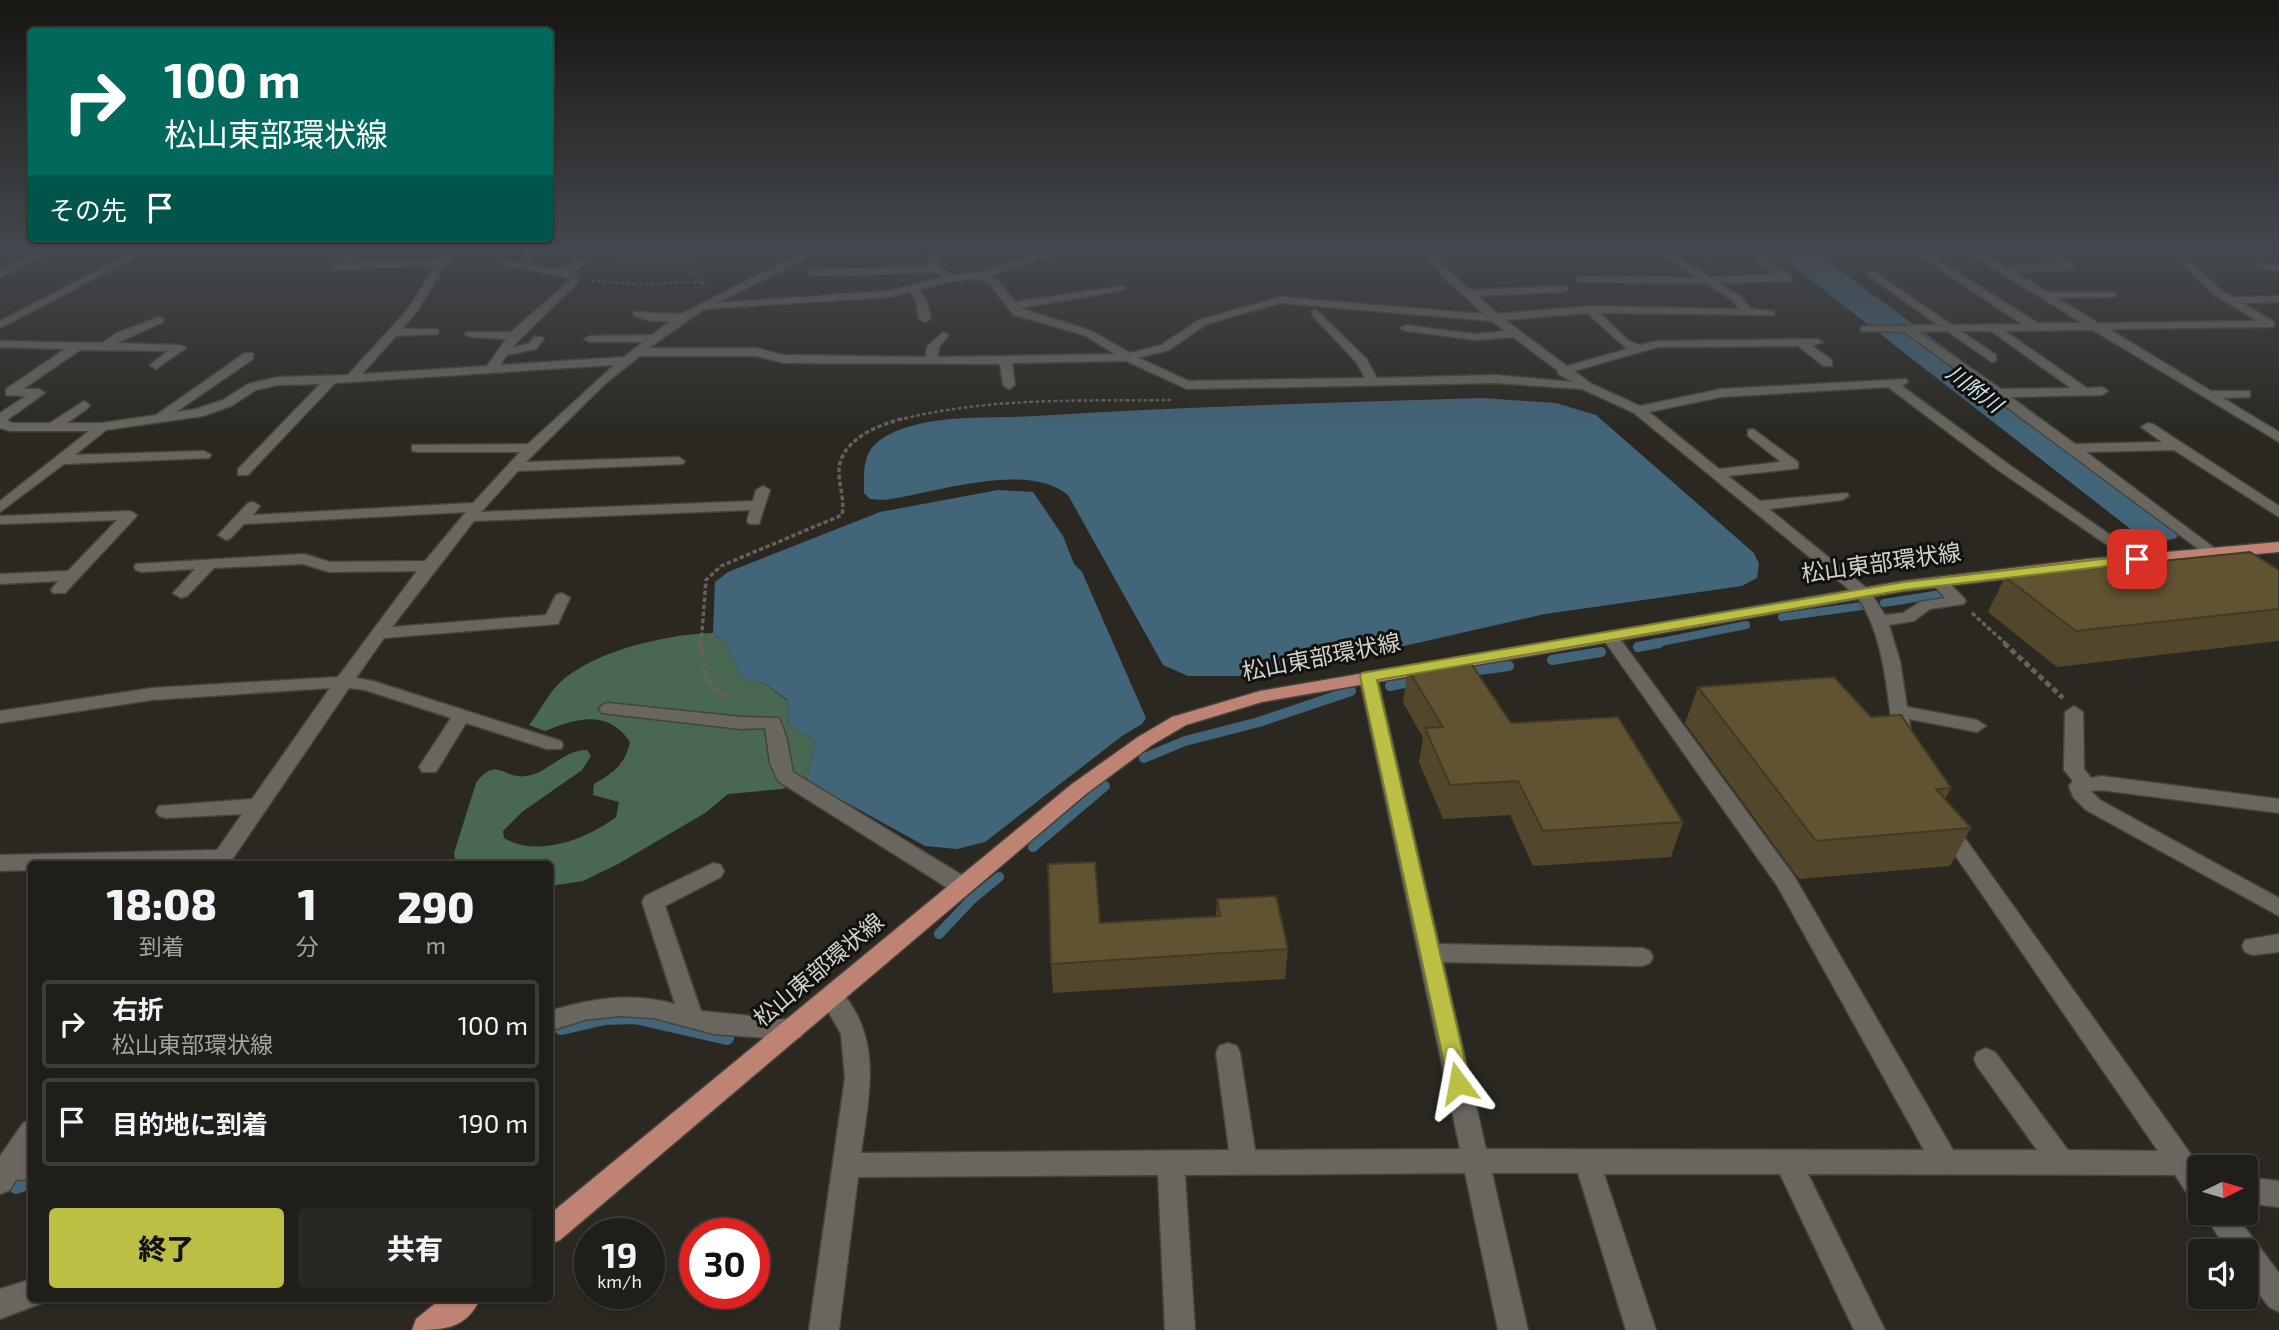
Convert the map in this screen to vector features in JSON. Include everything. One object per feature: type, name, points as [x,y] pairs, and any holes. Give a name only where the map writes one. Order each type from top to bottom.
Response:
[{"type":"main road","name":"松山東部環状線","points":[[553,1229],[1079,789],[1145,741],[1180,721],[1260,697],[1368,676],[1863,593],[2137,559],[2279,547]]},
{"type":"main road","points":[[428,1330],[461,1302]]},
{"type":"street","points":[[0,325],[27,311]]},
{"type":"street","points":[[351,379],[412,311]]},
{"type":"street","points":[[491,369],[514,336],[536,311]]},
{"type":"street","points":[[220,861],[344,682],[432,566],[529,448],[560,416],[654,338],[692,311]]},
{"type":"street","points":[[923,311],[925,319]]},
{"type":"street","points":[[1016,311],[1088,333],[1128,357],[1187,385],[1496,379],[1586,386]]},
{"type":"street","points":[[77,346],[10,392],[38,393],[0,419],[2,424],[102,427],[214,409],[262,383],[491,369],[632,356],[756,352],[784,359],[1005,360],[1128,357],[1165,348],[1203,322],[1235,311]]},
{"type":"street","points":[[1427,311],[1495,318],[1568,311]]},
{"type":"street","points":[[1487,311],[1562,371],[1586,386],[1639,410],[1863,593],[1880,621],[1907,758]]},
{"type":"street","points":[[1592,311],[1625,343],[1637,349]]},
{"type":"street","points":[[1698,311],[1770,313]]},
{"type":"street","points":[[1925,311],[1992,358]]},
{"type":"street","points":[[2010,311],[2036,328]]},
{"type":"street","points":[[2072,311],[2279,438]]},
{"type":"street","points":[[2249,311],[2274,326]]},
{"type":"street","points":[[1316,313],[1362,361],[1373,381]]},
{"type":"street","points":[[638,314],[652,318],[682,317]]},
{"type":"street","points":[[0,315],[19,315]]},
{"type":"street","points":[[103,348],[121,335],[159,320]]},
{"type":"street","points":[[1865,329],[2274,326]]},
{"type":"street","points":[[1406,328],[1476,337],[1514,333]]},
{"type":"street","points":[[1995,329],[2084,391]]},
{"type":"street","points":[[1903,330],[1997,393],[2214,553]]},
{"type":"street","points":[[390,333],[434,332]]},
{"type":"street","points":[[471,334],[514,336]]},
{"type":"street","points":[[932,359],[933,346],[943,335]]},
{"type":"street","points":[[590,340],[654,338]]},
{"type":"street","points":[[503,352],[532,347],[538,339]]},
{"type":"street","points":[[1562,371],[1637,349],[1681,342],[1817,342]]},
{"type":"street","points":[[1800,342],[1828,363]]},
{"type":"street","points":[[0,344],[180,348],[156,365]]},
{"type":"street","points":[[160,418],[249,356]]},
{"type":"street","points":[[835,375],[840,359]]},
{"type":"street","points":[[1005,360],[1009,385]]},
{"type":"street","points":[[1414,363],[1429,380]]},
{"type":"street","points":[[243,472],[331,380]]},
{"type":"street","points":[[0,382],[24,382]]},
{"type":"street","points":[[1639,410],[1721,393],[1898,382],[2003,467],[2137,559]]},
{"type":"street","points":[[1997,393],[2102,391]]},
{"type":"street","points":[[2209,395],[2246,394]]},
{"type":"street","points":[[53,427],[85,405]]},
{"type":"street","points":[[0,508],[102,427]]},
{"type":"street","points":[[2148,427],[2279,513]]},
{"type":"street","points":[[1717,473],[1793,465],[1753,433]]},
{"type":"street","points":[[2070,448],[2176,446]]},
{"type":"street","points":[[417,448],[529,448]]},
{"type":"street","points":[[61,460],[204,454]]},
{"type":"street","points":[[513,467],[677,461]]},
{"type":"street","points":[[1757,506],[1842,496]]},
{"type":"street","points":[[240,520],[476,512],[761,497],[754,521]]},
{"type":"street","points":[[226,535],[253,506]]},
{"type":"street","points":[[0,520],[130,515],[59,590]]},
{"type":"street","points":[[142,567],[304,559],[330,567],[432,566]]},
{"type":"street","points":[[181,593],[209,564]]},
{"type":"street","points":[[0,579],[72,576]]},
{"type":"street","points":[[1939,582],[1958,601]]},
{"type":"street","points":[[380,634],[552,620],[562,598]]},
{"type":"street","points":[[1880,621],[1908,617],[1926,605],[1958,601]]},
{"type":"street","points":[[1609,636],[1786,882],[1945,1162]]},
{"type":"street","points":[[1368,676],[1513,1330]]},
{"type":"street","points":[[0,717],[152,694],[344,682],[367,685],[554,745]]},
{"type":"street","points":[[608,709],[741,723],[772,722],[779,733],[779,767],[785,776],[962,886]]},
{"type":"street","points":[[1899,711],[1977,726]]},
{"type":"street","points":[[2074,712],[2074,770],[2085,783]]},
{"type":"street","points":[[429,767],[462,715]]},
{"type":"street","points":[[2279,806],[2085,783],[2080,786],[2080,792],[2093,805],[2279,908]]},
{"type":"street","points":[[166,811],[259,806]]},
{"type":"street","points":[[1937,812],[2188,1173]]},
{"type":"street","points":[[0,863],[28,863]]},
{"type":"street","points":[[692,1018],[653,902],[713,871]]},
{"type":"street","points":[[2253,946],[2279,943]]},
{"type":"street","points":[[1429,953],[1642,957]]},
{"type":"street","points":[[824,1330],[858,1078],[857,1045],[850,1019],[832,997]]},
{"type":"street","points":[[553,1020],[584,1010],[620,1006],[654,1008],[714,1024],[792,1030]]},
{"type":"street","points":[[1228,1053],[1244,1162]]},
{"type":"street","points":[[1986,1059],[2061,1162]]},
{"type":"street","points":[[9,1171],[28,1138]]},
{"type":"street","points":[[846,1165],[1476,1161],[2061,1162],[2188,1179]]},
{"type":"street","points":[[1587,1161],[1641,1330]]},
{"type":"street","points":[[1788,1162],[1870,1330]]},
{"type":"street","points":[[1171,1163],[1180,1330]]},
{"type":"street","points":[[2258,1192],[2279,1194]]},
{"type":"street","points":[[2226,1225],[2279,1297]]},
{"type":"street","points":[[0,1304],[28,1294]]},
{"type":"path","points":[[772,722],[762,714],[726,699],[712,688],[705,675],[701,627],[706,580],[722,566],[842,515],[838,465],[844,451],[853,443],[868,431],[905,416],[934,411],[1171,400]]},
{"type":"path","points":[[1958,601],[2054,687],[2074,712]]},
{"type":"green space","points":[[713,633],[724,641],[743,679],[764,683],[787,701],[789,726],[815,740],[807,781],[782,789],[728,794],[705,813],[618,864],[583,881],[553,886],[553,861],[455,861],[454,853],[476,783],[489,771],[526,776],[542,771],[578,751],[587,750],[591,756],[582,770],[522,812],[503,831],[504,838],[517,844],[547,846],[577,839],[616,817],[619,802],[593,795],[594,784],[612,772],[625,757],[630,742],[621,732],[612,725],[591,719],[545,731],[529,725],[554,689],[585,665],[606,655],[651,641]]},
{"type":"water","points":[[1482,398],[1556,403],[1596,415],[1754,553],[1759,564],[1757,578],[1742,586],[1545,614],[1272,676],[1188,676],[1163,665],[1068,495],[1050,485],[1028,480],[978,482],[883,500],[870,499],[864,493],[866,460],[873,446],[904,428],[941,420],[1203,407]]},
{"type":"water","points":[[998,490],[1033,492],[1063,536],[1074,564],[1082,572],[1146,718],[1142,724],[1122,736],[985,842],[957,849],[925,846],[807,781],[815,740],[789,726],[787,700],[764,683],[743,679],[724,641],[713,633],[715,582],[728,572],[880,512]]},
{"type":"building","points":[[2250,552],[2279,570],[2279,609],[2076,631],[2005,577]]},
{"type":"building","points":[[1470,662],[1511,723],[1618,717],[1683,822],[1543,831],[1518,781],[1450,785],[1425,728],[1443,727],[1408,669]]},
{"type":"building","points":[[1834,677],[1871,717],[1901,715],[1951,788],[1936,789],[1971,828],[1816,841],[1698,687]]},
{"type":"building","points":[[1095,862],[1100,923],[1220,916],[1217,899],[1276,896],[1288,949],[1051,964],[1048,864]]},
{"type":"waterway","name":"川附川","points":[[1873,311],[2159,528]]},
{"type":"waterway","points":[[1884,603],[1941,594]]},
{"type":"waterway","points":[[1782,617],[1862,606]]},
{"type":"waterway","points":[[1651,644],[1746,625]]},
{"type":"waterway","points":[[1638,647],[1659,643]]},
{"type":"waterway","points":[[1552,660],[1601,652]]},
{"type":"waterway","points":[[1464,672],[1509,666]]},
{"type":"waterway","points":[[1390,686],[1418,680]]},
{"type":"waterway","points":[[1144,758],[1185,741],[1259,722],[1351,691]]},
{"type":"waterway","points":[[1033,847],[1105,786]]},
{"type":"waterway","points":[[939,934],[971,900],[999,877]]},
{"type":"waterway","points":[[561,1028],[605,1018],[635,1017],[727,1038]]},
{"type":"waterway","points":[[16,1187],[28,1182]]},
{"type":"route","points":[[1458,1083],[1368,676],[1904,586],[2137,559]]}]
